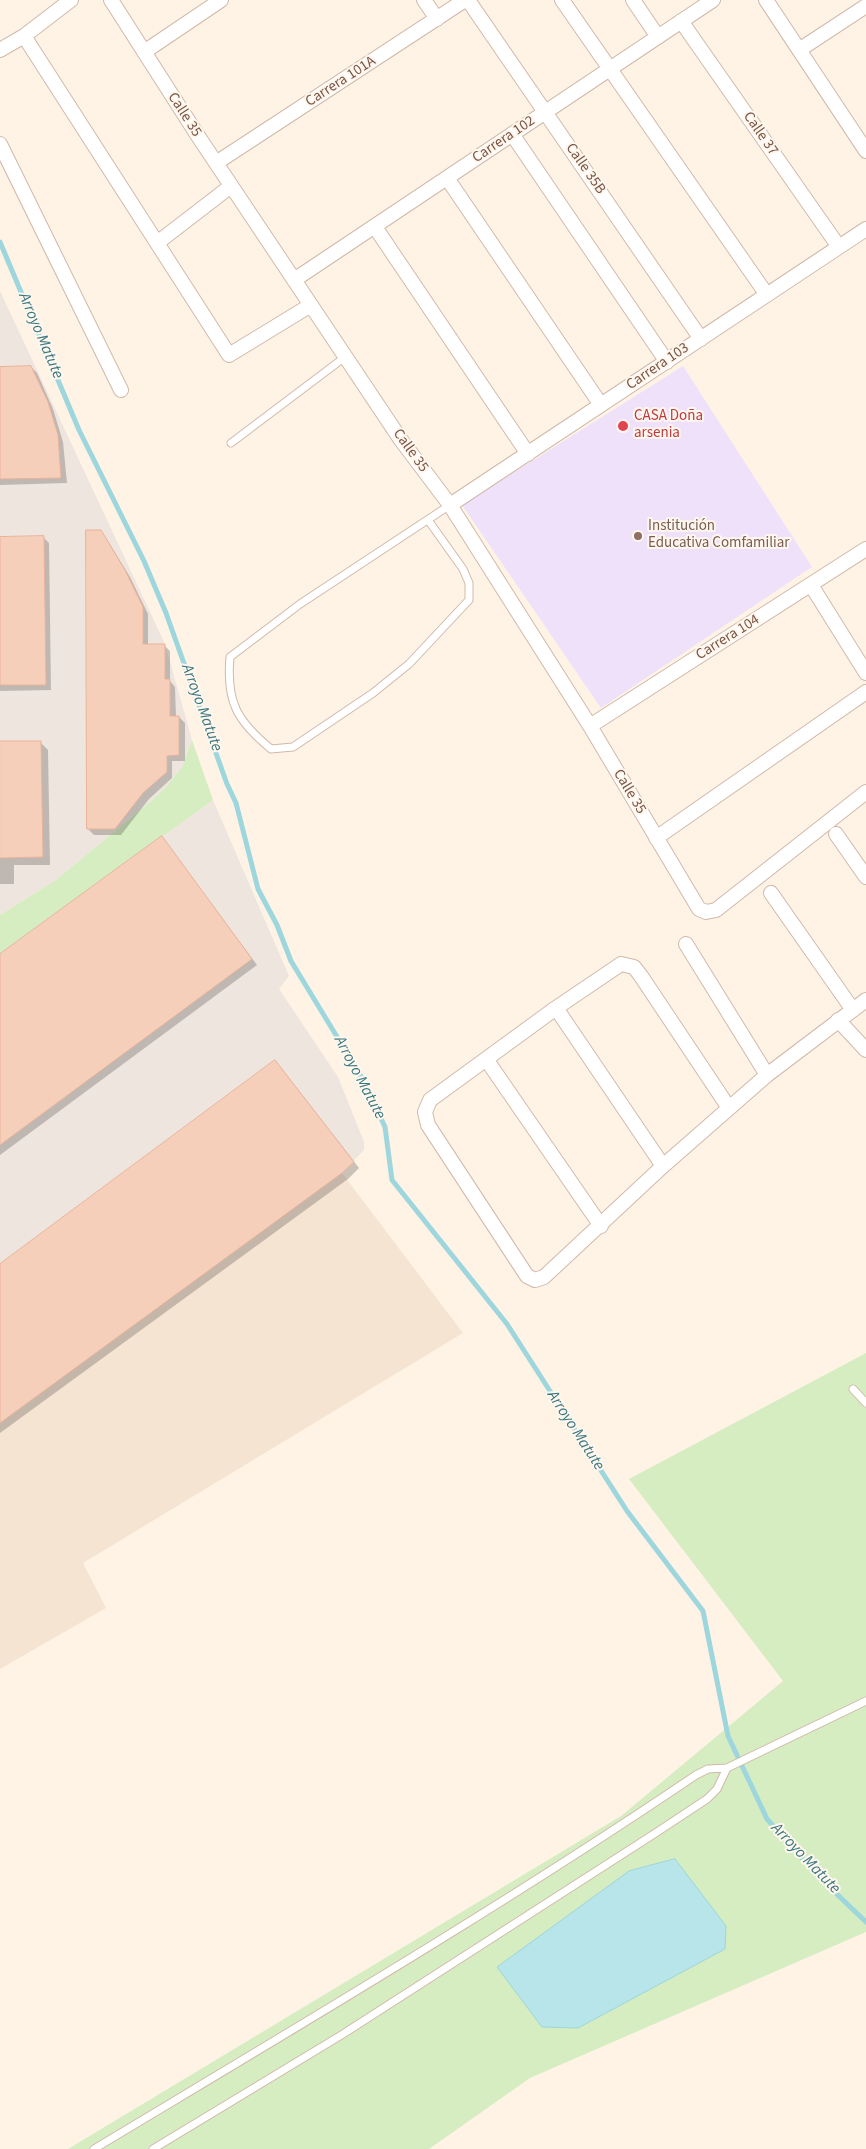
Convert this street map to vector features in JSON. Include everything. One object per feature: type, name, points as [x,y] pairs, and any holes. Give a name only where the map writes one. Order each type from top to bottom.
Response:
[{"type":"street","points":[[0,50],[24,36],[71,0]]},
{"type":"street","name":"Calle 35","points":[[111,0],[231,186],[345,357],[401,440],[450,505],[590,726],[699,909],[706,912],[716,910],[866,792]]},
{"type":"street","points":[[144,52],[221,0]]},
{"type":"street","points":[[424,0],[437,19]]},
{"type":"street","name":"Carrera 101A","points":[[216,163],[467,0]]},
{"type":"street","name":"Calle 35B","points":[[467,0],[701,339]]},
{"type":"street","points":[[562,0],[767,295]]},
{"type":"street","points":[[633,0],[658,37]]},
{"type":"street","name":"Carrera 102","points":[[294,280],[713,0]]},
{"type":"street","points":[[766,0],[866,151]]},
{"type":"street","points":[[799,50],[866,6]]},
{"type":"street","name":"Calle 37","points":[[682,21],[839,247]]},
{"type":"street","points":[[24,36],[229,355],[311,305]]},
{"type":"street","points":[[512,134],[667,362]]},
{"type":"street","points":[[0,144],[121,390]]},
{"type":"street","points":[[447,178],[601,405]]},
{"type":"street","points":[[157,243],[231,186]]},
{"type":"street","points":[[375,227],[528,454]]},
{"type":"street","name":"Carrera 103","points":[[450,505],[866,229]]},
{"type":"street","name":"Carrera 104","points":[[590,726],[866,550]]},
{"type":"street","points":[[810,585],[866,673]]},
{"type":"street","points":[[656,838],[866,692]]},
{"type":"street","points":[[836,834],[866,877]]},
{"type":"street","points":[[771,893],[853,1010]]},
{"type":"street","points":[[686,944],[767,1075]]},
{"type":"street","points":[[729,1108],[634,967],[621,964],[556,1008],[430,1100],[425,1112],[428,1125],[527,1276],[535,1280],[544,1276],[601,1226],[663,1166],[767,1075],[866,1000]]},
{"type":"street","points":[[556,1008],[663,1166]]},
{"type":"street","points":[[838,1020],[866,1050]]},
{"type":"street","points":[[486,1059],[601,1226]]},
{"type":"lane","points":[[231,443],[345,357]]},
{"type":"lane","points":[[428,520],[470,583],[469,600],[409,664],[373,693],[293,747],[272,749],[248,730],[232,702],[229,684],[230,657],[300,604],[450,505]]},
{"type":"lane","points":[[853,1389],[866,1403]]},
{"type":"lane","points":[[94,2149],[381,1976],[616,1829],[708,1768],[727,1768],[866,1700]]},
{"type":"lane","points":[[152,2149],[343,2034],[654,1834],[707,1798],[717,1789],[727,1768]]},
{"type":"shaded area","points":[[0,291],[165,644],[192,740],[182,767],[166,787],[150,802],[56,880],[0,915]]},
{"type":"shaded area","name":"Institución Educativa Comfamiliar","points":[[683,366],[812,567],[601,708],[462,505]]},
{"type":"shaded area","points":[[213,800],[289,976],[279,989],[338,1077],[364,1142],[364,1150],[342,1173],[0,1423],[0,954]]},
{"type":"shaded area","points":[[342,1173],[463,1333],[83,1563],[106,1608],[0,1669],[0,1423]]},
{"type":"green space","points":[[192,740],[213,800],[0,954],[0,915],[56,880],[150,802],[166,787],[182,767]]},
{"type":"green space","points":[[866,1353],[866,1932],[530,2078],[429,2149],[68,2149],[621,1816],[783,1681],[629,1479]]},
{"type":"water","points":[[675,1859],[726,1926],[725,1949],[578,2028],[542,2027],[497,1967],[629,1871]]},
{"type":"building","points":[[31,366],[48,402],[58,435],[61,478],[0,479],[0,367]]},
{"type":"building","points":[[86,530],[101,530],[125,570],[143,607],[143,644],[165,644],[165,679],[170,679],[170,716],[179,716],[179,755],[167,756],[167,772],[143,793],[115,829],[87,829]]},
{"type":"building","points":[[44,536],[46,685],[0,685],[0,537]]},
{"type":"building","points":[[0,741],[41,741],[43,857],[0,858]]},
{"type":"building","points":[[162,836],[252,959],[0,1145],[0,954]]},
{"type":"building","points":[[275,1060],[354,1162],[342,1173],[0,1423],[0,1264]]},
{"type":"waterway","name":"Arroyo Matute","points":[[0,242],[79,430],[144,561],[166,613],[227,784],[236,803],[258,889],[277,925],[291,961],[362,1078],[385,1127],[392,1180],[507,1324],[627,1511],[703,1611],[728,1736],[767,1819],[821,1879],[866,1922]]},
{"type":"place","name":"CASA Doña arsenia","points":[[623,426]]},
{"type":"place","name":"Institución Educativa Comfamiliar","points":[[638,536]]}]
